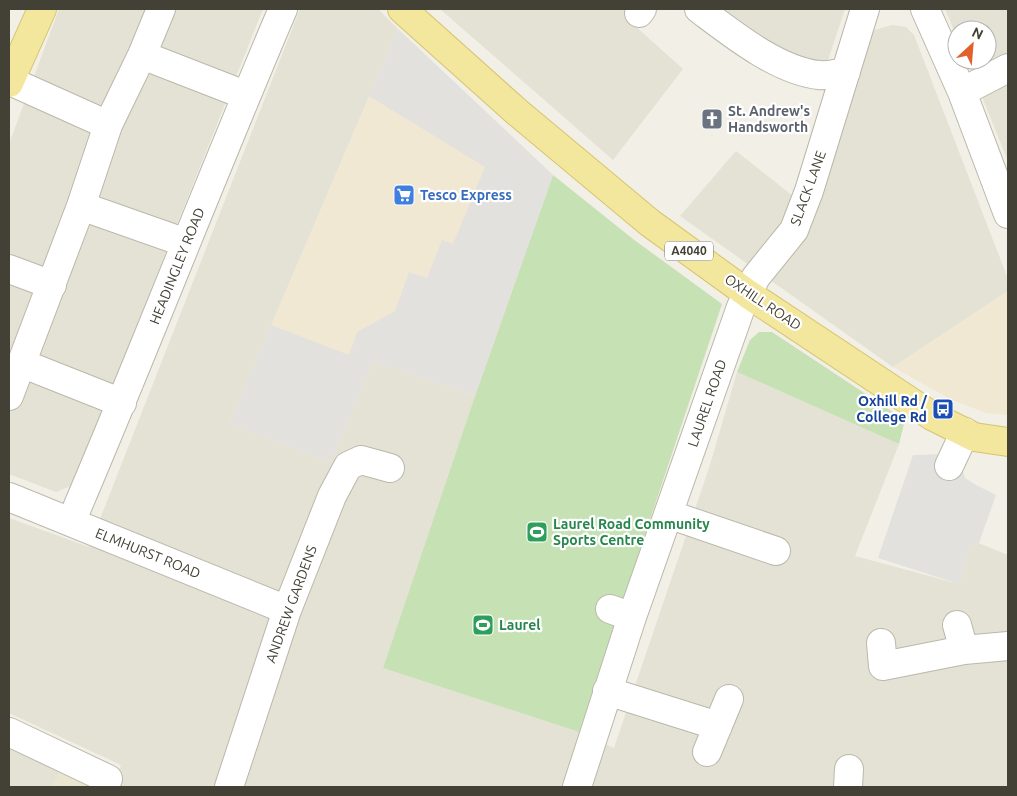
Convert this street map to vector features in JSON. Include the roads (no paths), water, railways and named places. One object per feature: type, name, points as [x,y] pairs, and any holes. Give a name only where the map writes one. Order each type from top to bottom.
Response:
[{"type":"main road","points":[[10,77],[42,9]]},
{"type":"main road","name":"OXHILL ROAD","points":[[402,9],[518,112],[650,223],[748,294],[932,416],[974,437],[1008,442]]},
{"type":"street","points":[[9,396],[81,206],[108,125],[142,55],[161,9]]},
{"type":"street","name":"HEADINGLEY ROAD","points":[[71,522],[122,403],[245,95],[282,9]]},
{"type":"street","points":[[699,9],[742,41],[788,67],[820,75],[846,72]]},
{"type":"street","name":"SLACK LANE","points":[[748,294],[756,277],[794,230],[809,191],[865,9]]},
{"type":"street","points":[[925,9],[962,92],[1008,214]]},
{"type":"street","points":[[142,55],[245,95]]},
{"type":"street","points":[[962,92],[1008,68]]},
{"type":"street","points":[[10,77],[108,125]]},
{"type":"street","points":[[81,206],[186,243]]},
{"type":"street","points":[[9,269],[52,285]]},
{"type":"street","name":"LAUREL ROAD","points":[[577,787],[595,705],[621,613],[668,514],[740,307],[748,294]]},
{"type":"street","points":[[21,363],[122,403]]},
{"type":"street","points":[[949,466],[965,432]]},
{"type":"street","name":"ANDREW GARDENS","points":[[229,787],[287,610],[332,496],[348,466],[361,460],[390,468]]},
{"type":"street","name":"ELMHURST ROAD","points":[[9,497],[287,610]]},
{"type":"street","points":[[668,514],[777,550]]},
{"type":"street","points":[[881,643],[883,666],[961,638],[1008,646]]},
{"type":"street","points":[[707,752],[729,699]]},
{"type":"street","points":[[595,705],[718,726]]},
{"type":"street","points":[[9,732],[108,779]]},
{"type":"place","name":"St. Andrew's Handsworth","points":[[712,119]]},
{"type":"place","name":"Tesco Express","points":[[404,195]]},
{"type":"place","name":"Oxhill Rd / College Rd","points":[[943,409]]},
{"type":"place","name":"Laurel Road Community Sports Centre","points":[[537,532]]},
{"type":"place","name":"Laurel","points":[[483,625]]}]
